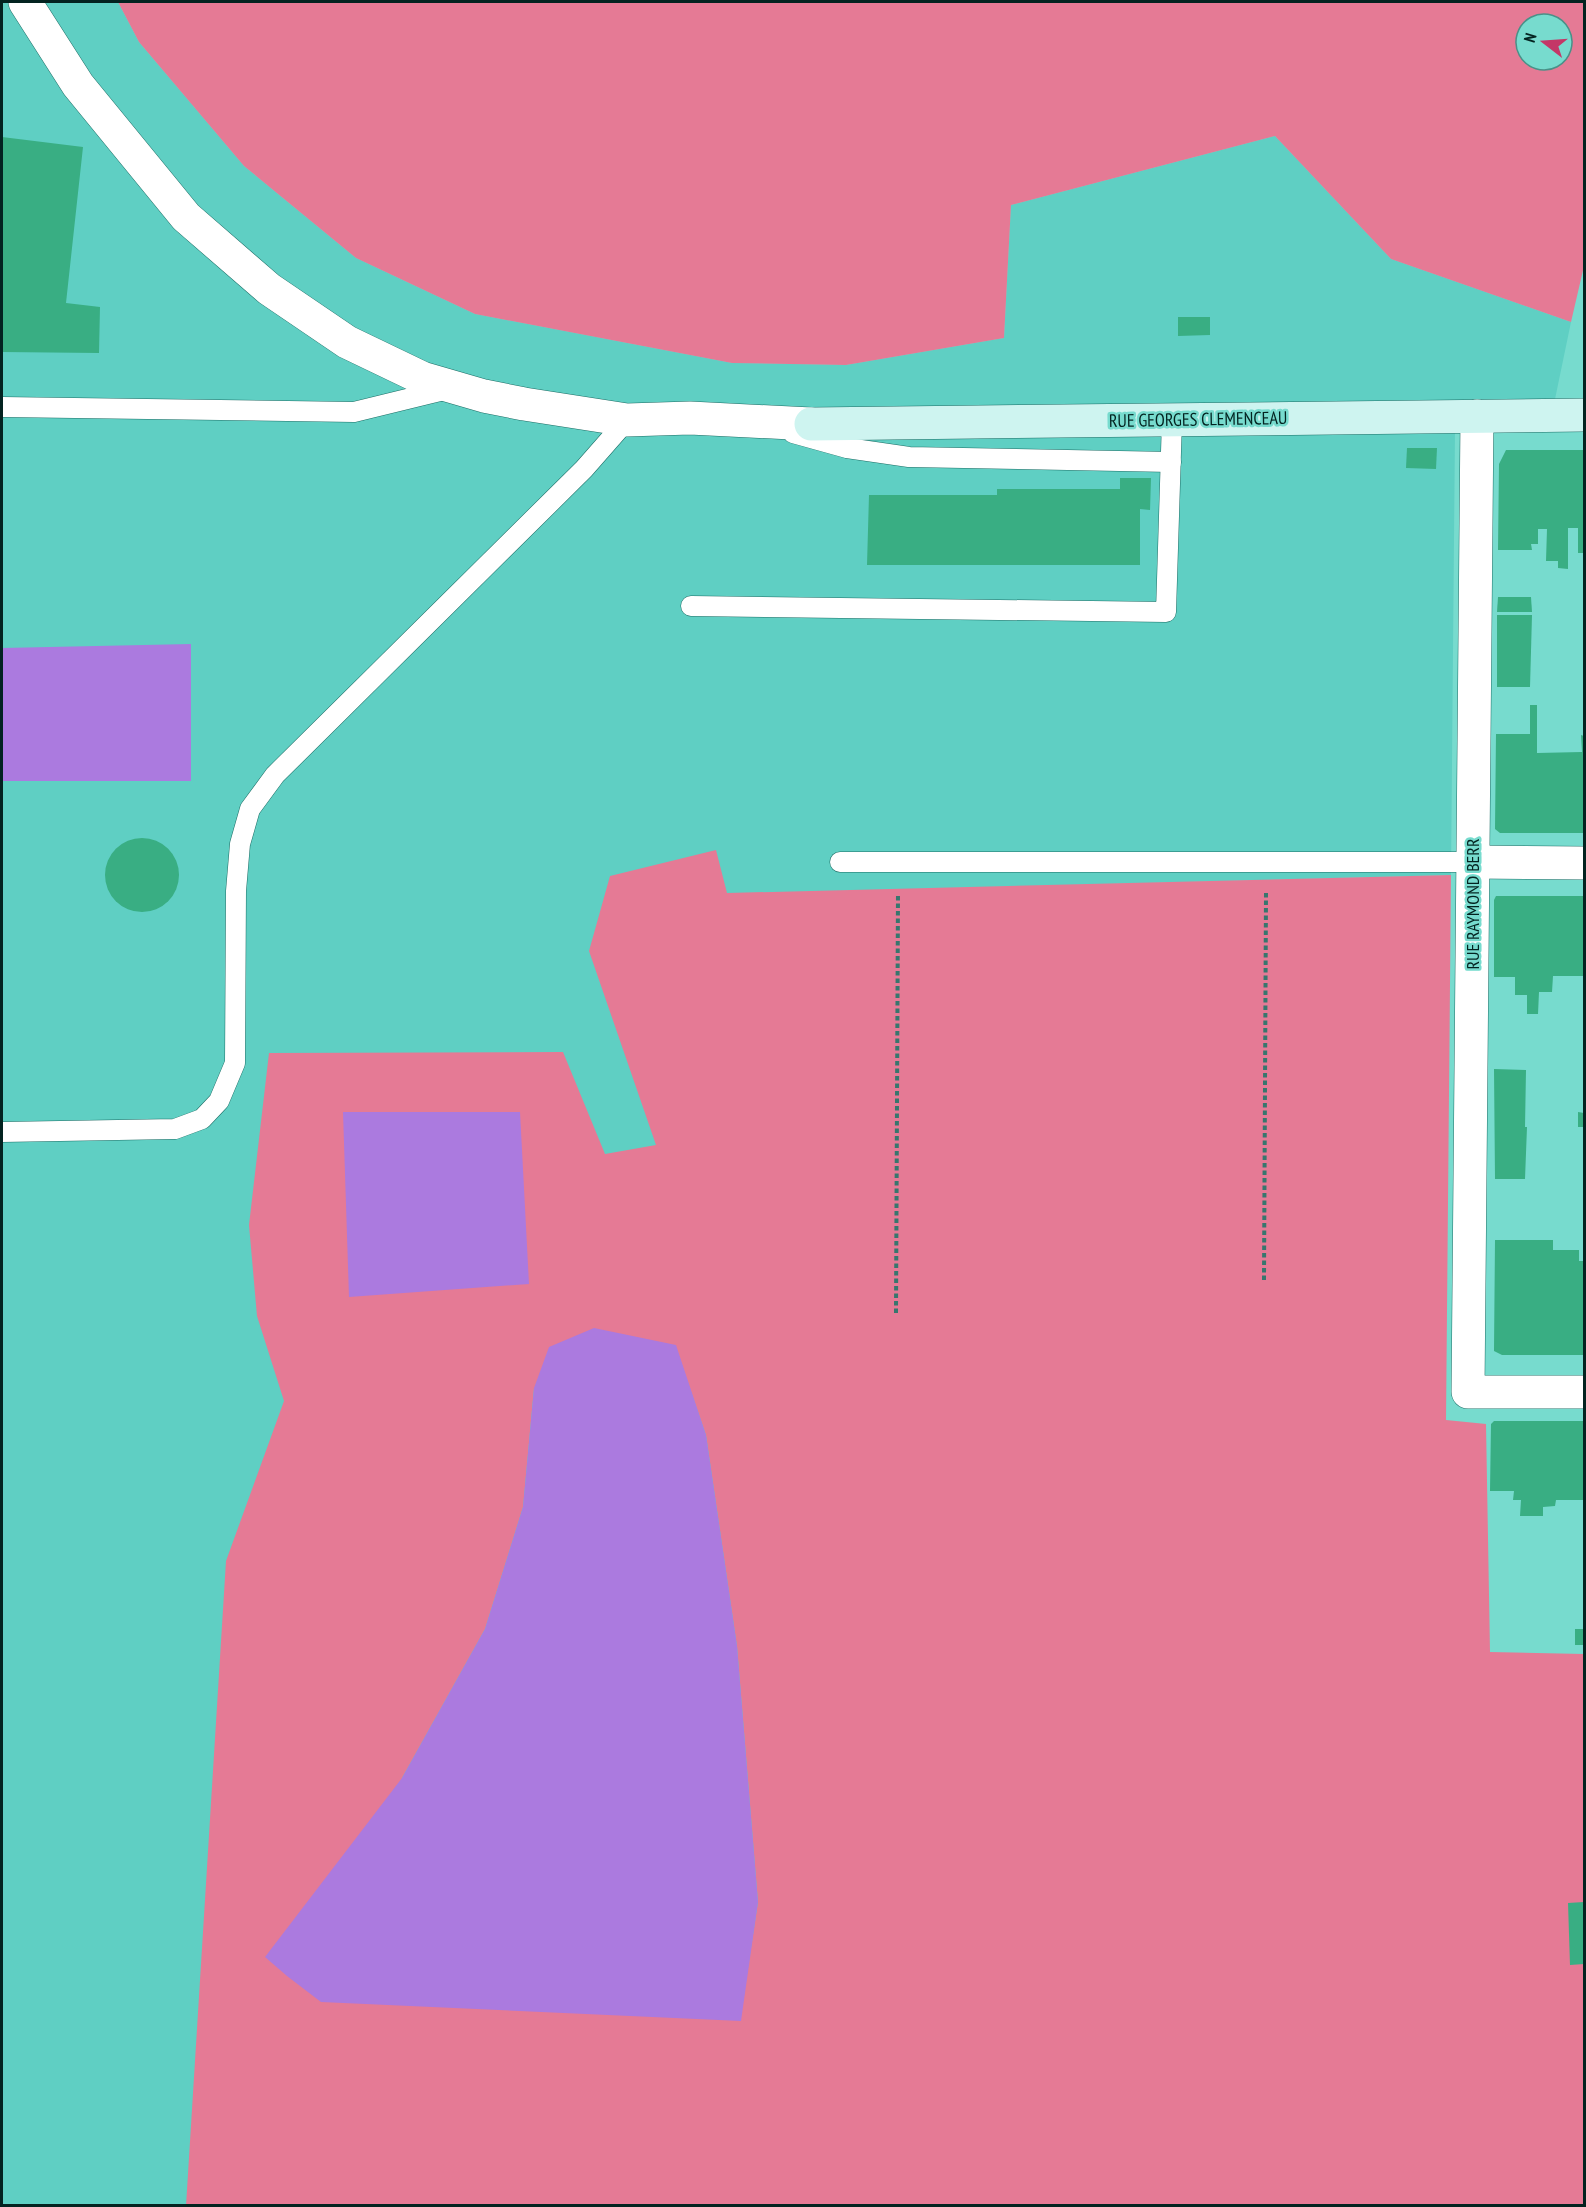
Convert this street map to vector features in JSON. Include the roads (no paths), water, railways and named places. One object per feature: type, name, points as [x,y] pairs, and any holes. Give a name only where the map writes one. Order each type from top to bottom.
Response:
[{"type":"street","points":[[25,2],[78,85],[186,217],[269,289],[347,342],[422,378],[484,396],[524,404],[627,420],[690,418],[747,421]]},
{"type":"street","name":"RUE GEORGES CLEMENCEAU","points":[[747,421],[811,424],[1584,415]]},
{"type":"street","name":"RUE RAYMOND BERR","points":[[1477,416],[1468,1392],[1584,1392]]},
{"type":"street","points":[[1472,862],[1584,863]]},
{"type":"lane","points":[[2,407],[354,412],[454,388]]},
{"type":"lane","points":[[2,1132],[175,1130],[202,1119],[219,1101],[235,1063],[236,891],[240,844],[250,809],[275,775],[576,477],[627,420]]},
{"type":"lane","points":[[691,606],[1166,612],[1172,420]]},
{"type":"lane","points":[[747,421],[847,448],[909,457],[1171,462]]},
{"type":"lane","points":[[840,862],[1472,862]]}]
